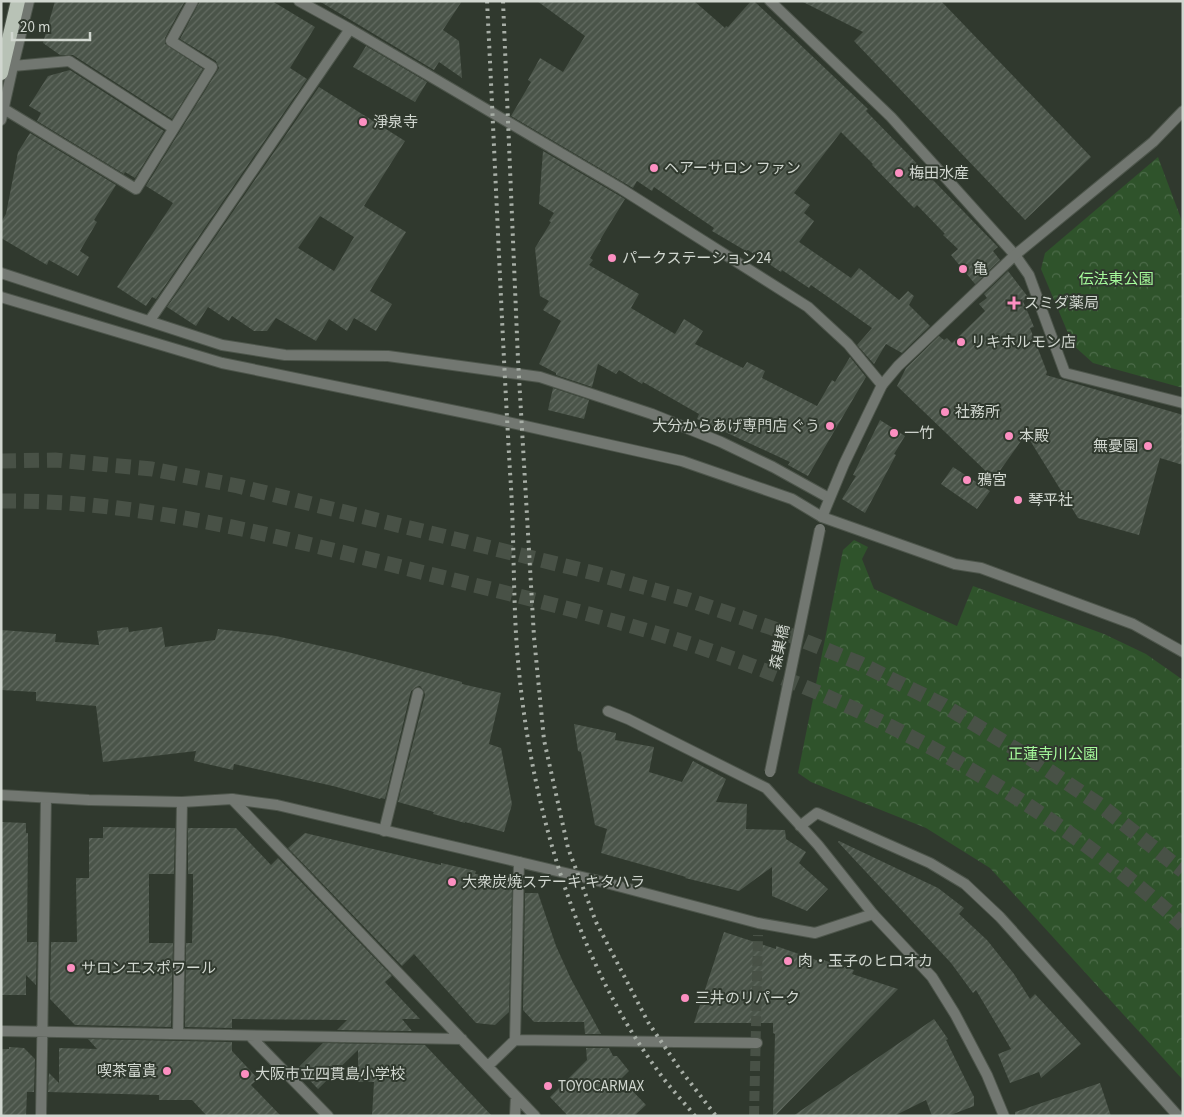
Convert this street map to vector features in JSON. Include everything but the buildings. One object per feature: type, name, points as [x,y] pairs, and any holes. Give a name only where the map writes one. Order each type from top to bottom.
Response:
[{"type":"highway","points":[[7,69],[18,1]]},
{"type":"street","points":[[1,120],[4,109],[7,69],[29,1]]},
{"type":"street","points":[[4,109],[136,189],[212,67],[171,41],[194,1]]},
{"type":"street","points":[[300,1],[620,188],[808,307],[848,344],[882,385]]},
{"type":"street","points":[[770,1],[891,117],[1015,255],[1029,275],[1065,373],[1183,403]]},
{"type":"street","points":[[150,320],[350,29]]},
{"type":"street","points":[[7,69],[69,61],[174,128]]},
{"type":"street","name":"森巣橋","points":[[766,788],[822,517],[882,385],[898,366],[1015,255],[1153,142],[1183,111]]},
{"type":"street","points":[[1,273],[222,344],[285,355],[388,356],[540,377],[652,414],[721,442],[829,498]]},
{"type":"street","points":[[1,297],[222,363],[490,418],[682,461],[792,498],[822,517],[955,564],[980,568],[1133,624],[1183,652]]},
{"type":"street","points":[[384,831],[418,693]]},
{"type":"street","points":[[608,711],[628,719],[766,788],[818,844],[873,914],[932,977],[955,1014],[987,1076],[1004,1116]]},
{"type":"street","points":[[1,795],[182,802],[232,799],[277,805],[519,862],[758,923],[816,933],[873,914]]},
{"type":"street","points":[[41,1116],[46,798]]},
{"type":"street","points":[[232,799],[535,1116]]},
{"type":"street","points":[[178,1034],[182,802]]},
{"type":"street","points":[[800,826],[817,813],[930,863],[964,884],[1000,917],[1178,1116]]},
{"type":"street","points":[[488,1066],[515,1040],[519,862]]},
{"type":"street","points":[[1,1031],[462,1039]]},
{"type":"street","points":[[250,1036],[328,1116]]},
{"type":"street","points":[[515,1040],[757,1044]]},
{"type":"street","points":[[515,1116],[516,1096]]},
{"type":"green space","name":"伝法東公園","points":[[1158,157],[1183,224],[1183,388],[1093,363],[1073,345],[1041,269],[1045,253]]},
{"type":"green space","name":"正蓮寺川公園","points":[[854,540],[868,547],[862,559],[874,589],[957,626],[973,586],[1104,634],[1146,654],[1183,680],[1183,1080],[990,868],[926,828],[811,782],[798,773],[843,550]]},
{"type":"tunnel","points":[[1,461],[55,460],[152,469],[238,486],[594,573],[686,599],[772,628],[859,663],[943,705],[1027,756],[1100,805],[1183,871]]},
{"type":"tunnel","points":[[1,501],[53,502],[104,506],[155,513],[256,532],[586,613],[720,654],[820,693],[876,719],[931,747],[985,778],[1037,811],[1088,847],[1183,925]]},
{"type":"tunnel","points":[[754,1116],[758,935]]},
{"type":"railway","points":[[487,1],[511,492],[516,634],[529,748],[541,806],[557,863],[576,919],[600,973],[627,1024],[658,1071],[695,1116]]},
{"type":"railway","points":[[503,1],[518,360],[534,637],[544,740],[568,848],[596,922],[648,1022],[679,1068],[716,1116]]},
{"type":"place","name":"淨泉寺","points":[[363,122]]},
{"type":"place","name":"ヘアーサロン ファン","points":[[654,168]]},
{"type":"place","name":"梅田水産","points":[[899,173]]},
{"type":"place","name":"パークステーション24","points":[[612,258]]},
{"type":"place","name":"亀","points":[[963,269]]},
{"type":"place","name":"スミダ薬局","points":[[1014,303]]},
{"type":"place","name":"リキホルモン店","points":[[961,342]]},
{"type":"place","name":"社務所","points":[[945,412]]},
{"type":"place","name":"大分からあげ専門店 ぐう","points":[[830,426]]},
{"type":"place","name":"一竹","points":[[894,433]]},
{"type":"place","name":"本殿","points":[[1009,436]]},
{"type":"place","name":"無憂園","points":[[1148,446]]},
{"type":"place","name":"鴉宮","points":[[967,480]]},
{"type":"place","name":"琴平社","points":[[1018,500]]},
{"type":"place","name":"大衆炭焼ステーキ キタハラ","points":[[452,882]]},
{"type":"place","name":"肉・玉子のヒロオカ","points":[[788,961]]},
{"type":"place","name":"サロンエスポワール","points":[[71,968]]},
{"type":"place","name":"三井のリパーク","points":[[685,998]]},
{"type":"place","name":"喫茶富貴","points":[[167,1071]]},
{"type":"place","name":"大阪市立四貫島小学校","points":[[245,1074]]},
{"type":"place","name":"TOYOCARMAX","points":[[548,1086]]}]
